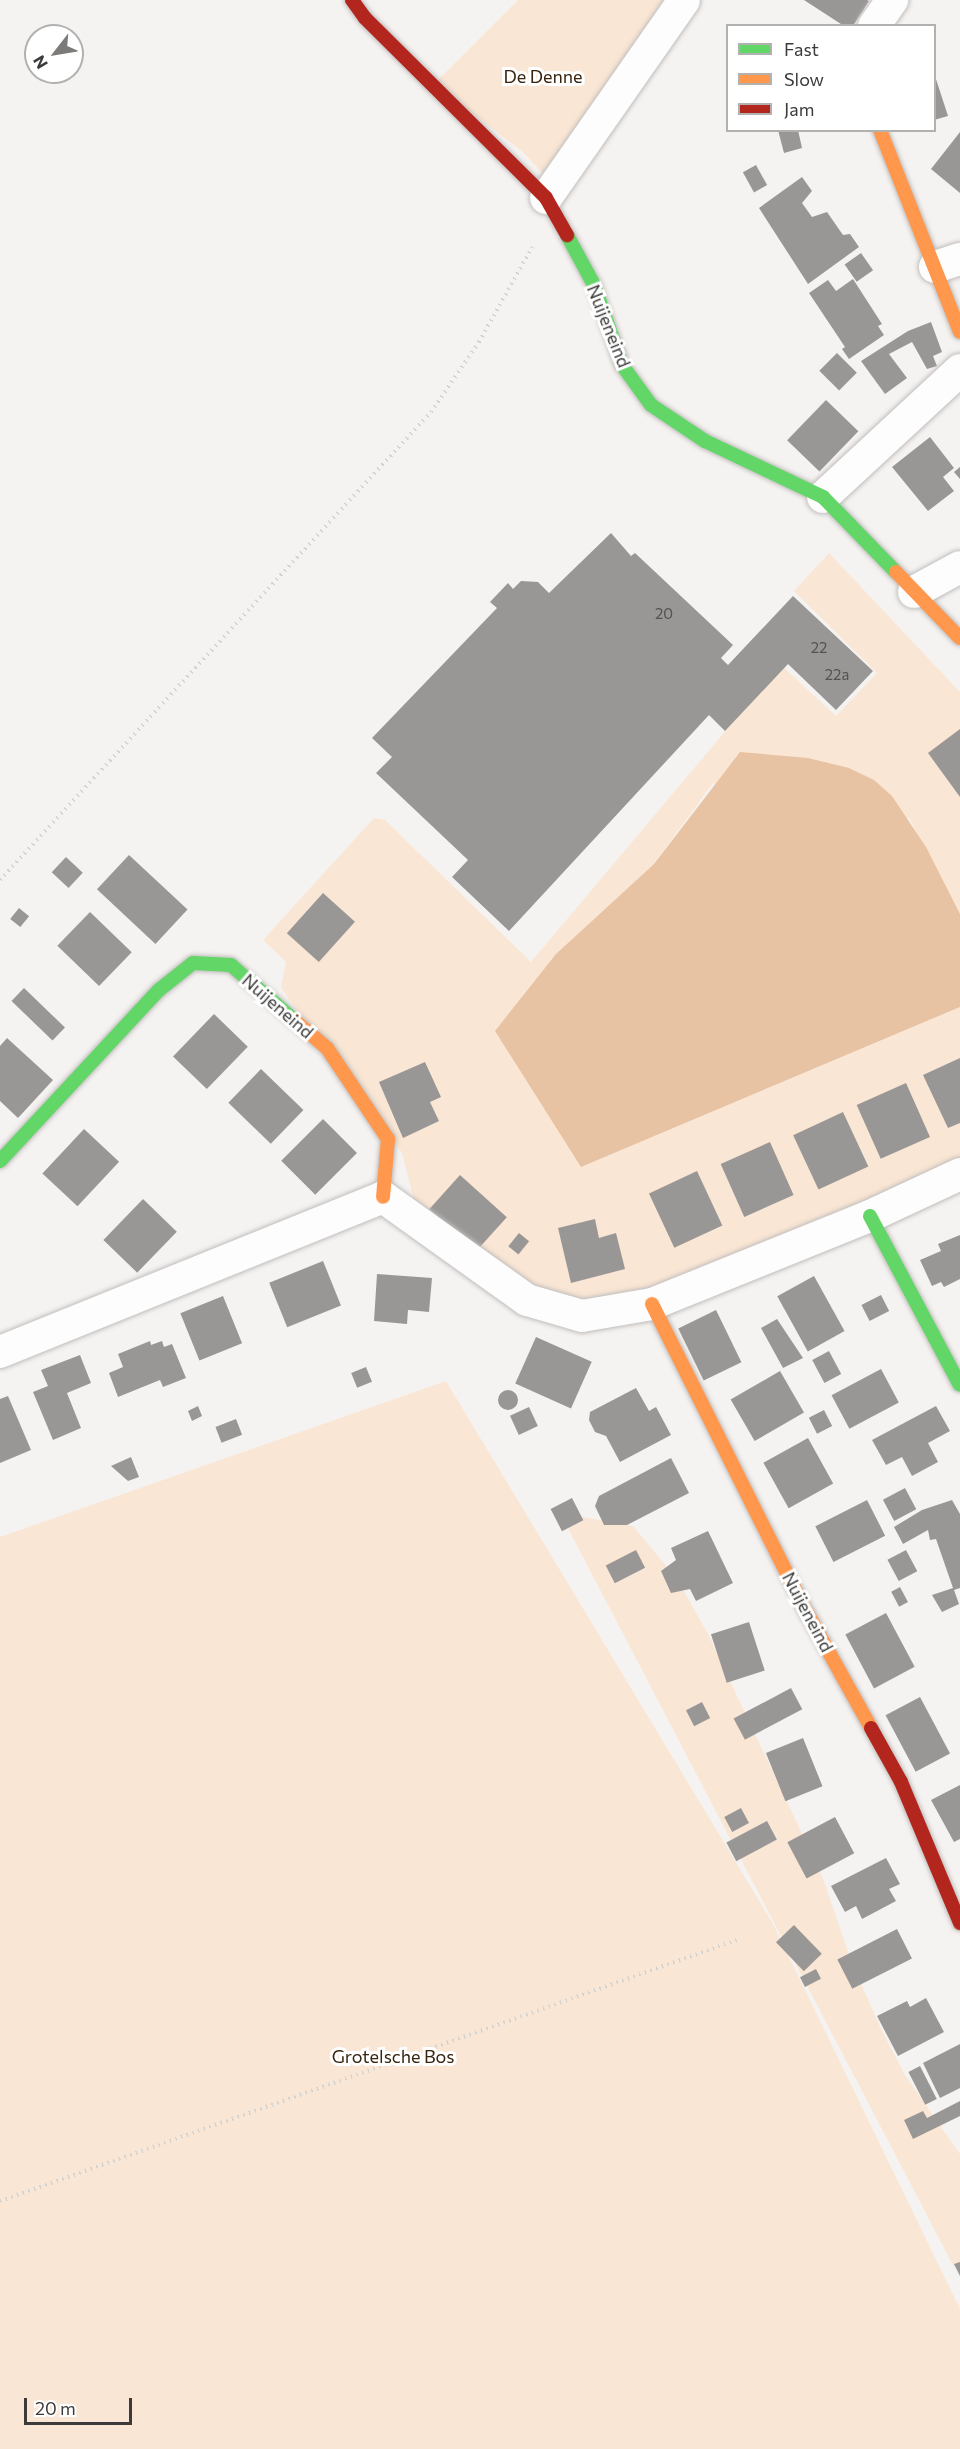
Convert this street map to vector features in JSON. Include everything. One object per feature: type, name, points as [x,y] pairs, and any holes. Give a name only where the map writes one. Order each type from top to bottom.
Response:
[{"type":"street","name":"Nuijeneind","points":[[352,0],[365,18],[546,198],[594,285],[622,364],[651,405],[705,441],[796,481],[823,497],[960,638]]},
{"type":"street","points":[[546,198],[684,0]]},
{"type":"street","points":[[875,24],[892,0]]},
{"type":"street","points":[[881,132],[948,263],[960,332]]},
{"type":"street","points":[[823,497],[960,370]]},
{"type":"street","points":[[914,592],[960,567]]},
{"type":"street","name":"Nuijeneind","points":[[0,1161],[159,990],[193,963],[231,965],[327,1048],[388,1138],[383,1197]]},
{"type":"street","points":[[0,1352],[383,1197],[527,1300],[582,1316],[652,1304],[870,1216],[960,1174]]},
{"type":"street","points":[[870,1216],[960,1384]]},
{"type":"street","name":"Nuijeneind","points":[[652,1304],[806,1611],[901,1782],[960,1923]]},
{"type":"path","points":[[0,880],[430,412],[479,342],[524,264],[540,230],[546,198]]},
{"type":"path","points":[[0,2201],[740,1939]]},
{"type":"green space","name":"De Denne","points":[[518,0],[680,0],[556,188],[523,152],[434,84]]},
{"type":"green space","points":[[829,553],[960,692],[960,914],[909,818],[713,783],[654,864],[556,954],[581,1167],[960,1007],[960,1169],[636,1307],[552,1302],[415,1204],[402,1153],[281,988],[286,962],[263,940],[374,818],[385,820],[531,962],[781,665],[836,716],[877,673],[794,591]]},
{"type":"green space","name":"Grotelsche Bos","points":[[446,1381],[773,1924],[960,2309],[960,2449],[0,2449],[0,1537]]},
{"type":"green space","points":[[560,1513],[633,1526],[677,1579],[708,1634],[822,1876],[852,1963],[881,2029],[905,2075],[960,2154],[960,2264],[954,2267]]},
{"type":"shaded area","points":[[740,752],[808,758],[849,768],[874,780],[892,796],[926,847],[960,914],[960,1007],[581,1167],[495,1031],[556,954],[654,864]]},
{"type":"building","points":[[804,0],[869,1],[854,24],[841,24]]},
{"type":"building","points":[[936,79],[948,116],[936,119]]},
{"type":"building","points":[[779,132],[798,132],[802,148],[784,153]]},
{"type":"building","points":[[960,132],[960,193],[931,169]]},
{"type":"building","points":[[756,165],[767,185],[754,192],[743,172]]},
{"type":"building","points":[[802,177],[812,191],[802,203],[812,217],[827,212],[843,235],[850,234],[859,247],[808,284],[759,208]]},
{"type":"building","points":[[861,253],[873,270],[857,282],[845,264]]},
{"type":"building","points":[[853,279],[882,324],[878,326],[884,335],[849,359],[842,349],[845,347],[809,293],[828,280],[836,291]]},
{"type":"building","points":[[931,322],[942,352],[933,356],[937,366],[927,369],[912,342],[889,354],[907,378],[885,394],[861,361],[908,331]]},
{"type":"building","points":[[837,353],[857,373],[839,390],[819,371]]},
{"type":"building","points":[[826,400],[858,431],[819,472],[787,440]]},
{"type":"building","points":[[930,437],[954,468],[943,477],[954,491],[928,511],[892,467]]},
{"type":"building","points":[[960,467],[960,479],[954,472]]},
{"type":"building","points":[[611,533],[631,556],[635,553],[733,645],[721,658],[728,665],[793,596],[873,671],[836,710],[788,664],[725,731],[709,715],[509,931],[452,877],[468,860],[376,773],[392,757],[372,738],[497,608],[490,602],[508,583],[513,589],[521,581],[538,582],[549,593]]},
{"type":"building","points":[[960,729],[960,797],[928,753]]},
{"type":"building","points":[[129,855],[188,910],[155,944],[97,889]]},
{"type":"building","points":[[66,857],[83,873],[68,888],[52,872]]},
{"type":"building","points":[[323,893],[355,922],[319,962],[287,933]]},
{"type":"building","points":[[19,908],[29,916],[20,927],[10,919]]},
{"type":"building","points":[[90,912],[132,952],[99,986],[57,946]]},
{"type":"building","points":[[24,988],[65,1028],[52,1041],[11,1001]]},
{"type":"building","points":[[214,1014],[248,1047],[207,1089],[173,1056]]},
{"type":"building","points":[[7,1038],[53,1080],[18,1118],[0,1101],[0,1046]]},
{"type":"building","points":[[960,1058],[960,1123],[948,1128],[923,1075]]},
{"type":"building","points":[[425,1062],[441,1097],[430,1102],[439,1121],[403,1138],[379,1082]]},
{"type":"building","points":[[261,1069],[303,1110],[271,1144],[228,1103]]},
{"type":"building","points":[[906,1083],[930,1137],[881,1159],[857,1105]]},
{"type":"building","points":[[843,1112],[868,1166],[819,1190],[793,1135]]},
{"type":"building","points":[[323,1119],[357,1153],[315,1195],[281,1161]]},
{"type":"building","points":[[84,1129],[119,1162],[78,1206],[42,1174]]},
{"type":"building","points":[[770,1142],[794,1195],[744,1217],[721,1164]]},
{"type":"building","points":[[697,1171],[722,1225],[674,1248],[649,1193]]},
{"type":"building","points":[[460,1175],[507,1217],[476,1251],[429,1209]]},
{"type":"building","points":[[143,1199],[177,1232],[137,1273],[103,1240]]},
{"type":"building","points":[[595,1219],[599,1238],[616,1233],[625,1269],[571,1283],[558,1228]]},
{"type":"building","points":[[519,1233],[529,1241],[518,1254],[508,1246]]},
{"type":"building","points":[[960,1235],[960,1279],[944,1287],[941,1282],[932,1286],[920,1260],[941,1251],[938,1244]]},
{"type":"building","points":[[323,1261],[341,1306],[287,1327],[269,1283]]},
{"type":"building","points":[[377,1274],[432,1278],[429,1312],[408,1310],[407,1324],[374,1321]]},
{"type":"building","points":[[814,1276],[845,1331],[808,1351],[777,1296]]},
{"type":"building","points":[[881,1295],[889,1311],[870,1321],[861,1305]]},
{"type":"building","points":[[223,1296],[242,1343],[199,1361],[180,1313]]},
{"type":"building","points":[[716,1310],[741,1362],[704,1381],[678,1328]]},
{"type":"building","points":[[777,1319],[803,1358],[783,1368],[761,1328]]},
{"type":"building","points":[[536,1337],[592,1362],[571,1408],[515,1384]]},
{"type":"building","points":[[150,1341],[151,1345],[162,1341],[164,1347],[172,1344],[186,1378],[163,1387],[160,1380],[118,1397],[109,1373],[123,1367],[118,1354]]},
{"type":"building","points":[[829,1351],[841,1374],[824,1383],[812,1360]]},
{"type":"building","points":[[80,1355],[91,1383],[67,1393],[81,1428],[53,1440],[33,1392],[48,1386],[41,1370]]},
{"type":"building","points":[[366,1367],[372,1382],[357,1388],[351,1373]]},
{"type":"building","points":[[881,1369],[899,1403],[849,1429],[832,1395]]},
{"type":"building","points":[[780,1371],[804,1413],[755,1441],[731,1400]]},
{"type":"building","points":[[636,1388],[649,1411],[656,1407],[671,1435],[620,1462],[606,1436],[595,1432],[589,1420],[590,1412]]},
{"type":"building","points":[[504,1390],[512,1390],[518,1396],[518,1404],[512,1410],[504,1410],[498,1404],[498,1396]]},
{"type":"building","points":[[8,1396],[31,1450],[0,1463],[0,1399]]},
{"type":"building","points":[[198,1406],[202,1416],[192,1421],[188,1411]]},
{"type":"building","points":[[936,1406],[950,1431],[928,1443],[938,1462],[912,1476],[902,1457],[886,1465],[872,1440]]},
{"type":"building","points":[[529,1407],[538,1426],[519,1435],[510,1416]]},
{"type":"building","points":[[824,1410],[832,1426],[817,1434],[809,1418]]},
{"type":"building","points":[[236,1419],[242,1435],[222,1443],[215,1427]]},
{"type":"building","points":[[808,1438],[833,1483],[789,1508],[763,1463]]},
{"type":"building","points":[[131,1457],[139,1477],[128,1481],[111,1466]]},
{"type":"building","points":[[671,1458],[689,1493],[627,1525],[604,1525],[595,1506],[599,1496]]},
{"type":"building","points":[[905,1488],[916,1509],[894,1521],[883,1500]]},
{"type":"building","points":[[572,1498],[583,1520],[562,1531],[551,1509]]},
{"type":"building","points":[[867,1500],[885,1536],[833,1562],[815,1526]]},
{"type":"building","points":[[952,1500],[960,1514],[960,1588],[954,1590],[959,1604],[942,1612],[932,1595],[953,1588],[936,1539],[930,1540],[928,1530],[903,1544],[894,1527],[922,1510]]},
{"type":"building","points":[[708,1531],[733,1583],[696,1601],[690,1589],[671,1593],[661,1571],[676,1560],[671,1548]]},
{"type":"building","points":[[636,1550],[645,1568],[615,1583],[606,1565]]},
{"type":"building","points":[[906,1550],[917,1571],[899,1581],[887,1560]]},
{"type":"building","points":[[900,1587],[908,1602],[899,1607],[891,1592]]},
{"type":"building","points":[[886,1613],[915,1667],[874,1688],[845,1635]]},
{"type":"building","points":[[749,1622],[765,1671],[727,1683],[711,1634]]},
{"type":"building","points":[[791,1688],[802,1709],[745,1740],[734,1719]]},
{"type":"building","points":[[920,1697],[950,1754],[916,1772],[886,1715]]},
{"type":"building","points":[[702,1702],[710,1718],[694,1726],[686,1710]]},
{"type":"building","points":[[803,1738],[822,1786],[785,1801],[766,1753]]},
{"type":"building","points":[[960,1785],[960,1839],[954,1842],[931,1800]]},
{"type":"building","points":[[741,1808],[749,1823],[732,1832],[724,1817]]},
{"type":"building","points":[[835,1817],[854,1853],[807,1879],[787,1842]]},
{"type":"building","points":[[767,1821],[777,1840],[736,1861],[726,1843]]},
{"type":"building","points":[[886,1858],[900,1884],[889,1889],[896,1901],[862,1919],[856,1906],[845,1912],[831,1886]]},
{"type":"building","points":[[794,1925],[822,1954],[804,1971],[776,1942]]},
{"type":"building","points":[[897,1929],[912,1958],[852,1989],[837,1959]]},
{"type":"building","points":[[816,1969],[821,1979],[805,1987],[800,1977]]},
{"type":"building","points":[[926,1998],[944,2032],[898,2056],[877,2016],[907,2001],[910,2007]]},
{"type":"building","points":[[960,2044],[960,2088],[940,2098],[923,2063]]},
{"type":"building","points":[[920,2066],[937,2099],[925,2105],[908,2072]]},
{"type":"building","points":[[960,2101],[960,2116],[913,2139],[904,2120],[923,2111],[927,2118]]},
{"type":"building","points":[[960,2262],[960,2276],[954,2264]]},
{"type":"traffic: fast","points":[[567,235],[594,285],[622,365],[651,405],[705,441],[823,497],[896,572]]},
{"type":"traffic: fast","points":[[0,1161],[159,990],[193,963],[231,965],[294,1020]]},
{"type":"traffic: fast","points":[[870,1216],[960,1385]]},
{"type":"traffic: slow","points":[[881,132],[960,332]]},
{"type":"traffic: slow","points":[[896,572],[960,638]]},
{"type":"traffic: slow","points":[[294,1020],[327,1048],[388,1139],[383,1197]]},
{"type":"traffic: slow","points":[[652,1304],[806,1611],[871,1728]]},
{"type":"traffic: jam","points":[[352,0],[365,18],[546,198],[567,235]]},
{"type":"traffic: jam","points":[[871,1728],[901,1782],[960,1923]]}]
